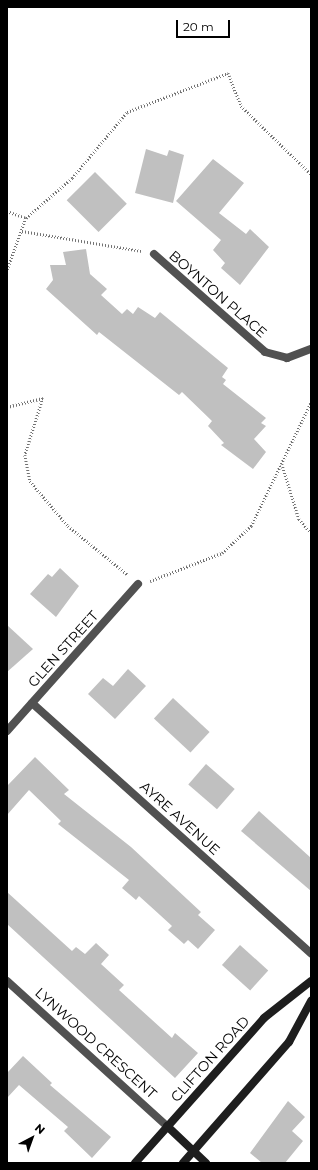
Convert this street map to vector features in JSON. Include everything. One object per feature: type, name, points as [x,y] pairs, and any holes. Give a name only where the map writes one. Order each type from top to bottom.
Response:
[{"type":"main road","name":"CLIFTON ROAD","points":[[135,1163],[264,1018],[311,981]]},
{"type":"main road","points":[[183,1163],[289,1042],[311,1001]]},
{"type":"main road","points":[[167,1126],[206,1163]]},
{"type":"street","name":"BOYNTON PLACE","points":[[154,254],[265,352],[286,358],[311,349]]},
{"type":"street","name":"GLEN STREET","points":[[7,731],[138,584]]},
{"type":"street","name":"AYRE AVENUE","points":[[32,703],[311,953]]},
{"type":"street","name":"LYNWOOD CRESCENT","points":[[7,981],[167,1126]]},
{"type":"path","points":[[7,271],[26,218],[72,178],[127,112],[228,73],[241,106],[311,174]]},
{"type":"path","points":[[7,211],[26,218]]},
{"type":"path","points":[[22,231],[127,246],[154,254]]},
{"type":"path","points":[[7,407],[43,398],[25,454],[30,481],[68,526],[138,584],[165,578],[222,553],[251,526],[311,402]]},
{"type":"path","points":[[282,464],[299,519],[311,532]]},
{"type":"building","points":[[146,149],[167,156],[169,150],[184,155],[173,203],[135,193]]},
{"type":"building","points":[[213,159],[244,183],[219,213],[246,234],[250,229],[269,247],[240,285],[221,268],[225,263],[213,250],[221,240],[176,201]]},
{"type":"building","points":[[95,172],[127,204],[99,232],[67,200]]},
{"type":"building","points":[[86,249],[90,274],[107,289],[101,295],[122,314],[127,309],[133,314],[138,307],[155,318],[160,312],[228,368],[222,377],[226,380],[223,384],[266,418],[261,423],[266,426],[254,439],[266,452],[253,469],[221,445],[224,443],[208,426],[212,421],[182,392],[179,395],[99,332],[97,335],[46,289],[53,280],[50,265],[66,265],[63,252]]},
{"type":"building","points":[[60,568],[79,586],[56,617],[30,594],[48,574],[52,577]]},
{"type":"building","points":[[7,625],[33,649],[7,672]]},
{"type":"building","points":[[128,669],[146,686],[115,719],[88,694],[103,678],[113,686]]},
{"type":"building","points":[[173,698],[210,732],[190,753],[154,718]]},
{"type":"building","points":[[35,757],[69,790],[64,794],[131,847],[201,912],[198,915],[215,930],[198,949],[188,940],[184,944],[168,930],[172,926],[139,896],[136,900],[122,888],[129,880],[58,824],[61,821],[29,790],[7,815],[7,786]]},
{"type":"building","points":[[206,764],[235,789],[217,809],[188,784]]},
{"type":"building","points":[[259,811],[311,858],[311,891],[241,831]]},
{"type":"building","points":[[7,892],[72,951],[76,947],[85,954],[96,943],[109,955],[101,964],[124,985],[119,990],[172,1038],[175,1033],[198,1053],[175,1078],[7,924]]},
{"type":"building","points":[[240,945],[268,970],[250,990],[222,965]]},
{"type":"building","points":[[23,1056],[52,1083],[50,1085],[111,1137],[92,1158],[64,1131],[68,1127],[19,1085],[7,1098],[7,1073]]},
{"type":"building","points":[[288,1101],[305,1117],[292,1131],[303,1141],[285,1163],[262,1163],[250,1153]]}]
